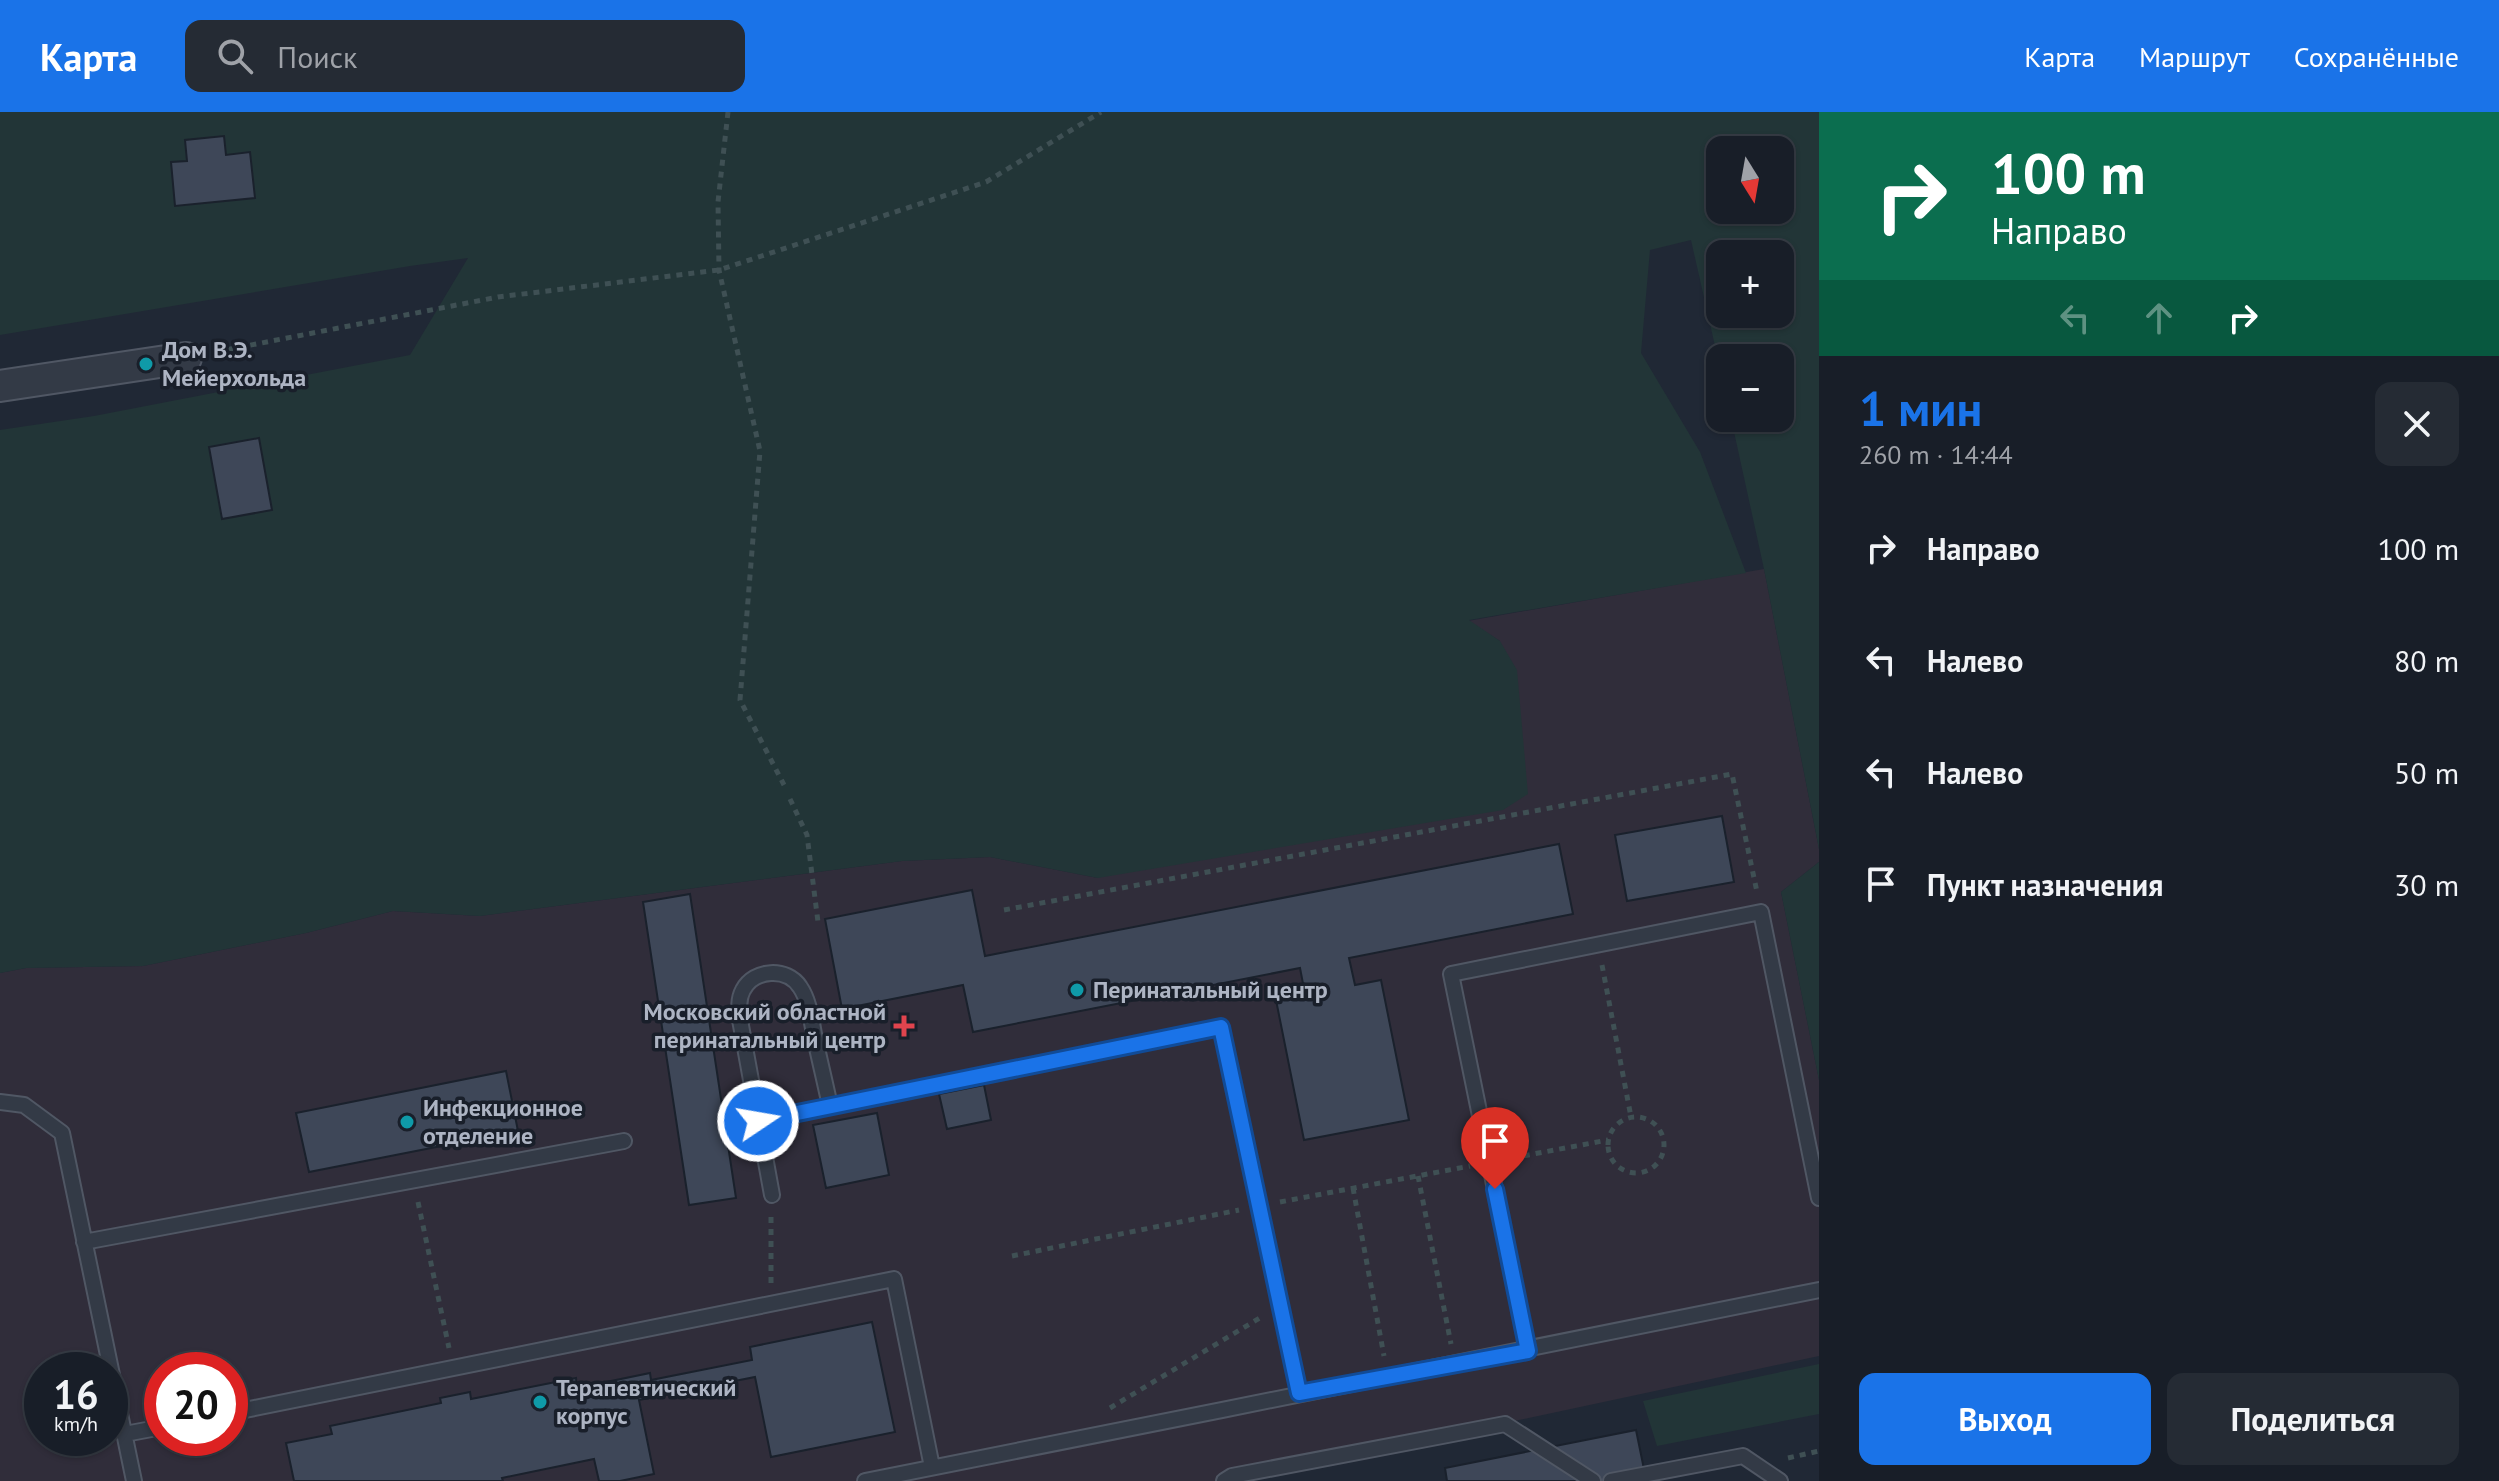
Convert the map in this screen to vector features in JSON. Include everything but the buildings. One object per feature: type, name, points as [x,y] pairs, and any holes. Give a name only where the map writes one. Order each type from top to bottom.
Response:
[{"type":"street","points":[[0,386],[186,358]]},
{"type":"lane","points":[[1528,1351],[1451,974],[1761,912],[1819,1198]]},
{"type":"lane","points":[[772,1195],[739,1007],[744,988],[755,977],[772,973],[785,975],[794,979],[805,996],[830,1106]]},
{"type":"lane","points":[[758,1121],[1221,1027],[1299,1393]]},
{"type":"lane","points":[[0,1102],[24,1105],[62,1133],[107,1352]]},
{"type":"lane","points":[[84,1242],[624,1141]]},
{"type":"lane","points":[[248,1409],[894,1279],[932,1467]]},
{"type":"lane","points":[[865,1481],[1299,1393],[1528,1351],[1819,1290]]},
{"type":"lane","points":[[1224,1481],[1232,1476],[1505,1424],[1593,1481]]},
{"type":"lane","points":[[128,1450],[134,1481]]},
{"type":"lane","points":[[1611,1481],[1743,1456],[1780,1481]]},
{"type":"path","points":[[728,112],[718,202],[719,270],[760,451],[740,700],[784,785]]},
{"type":"path","points":[[186,358],[498,297],[719,270],[986,182],[1101,112]]},
{"type":"path","points":[[1004,910],[1732,774],[1761,912]]},
{"type":"path","points":[[790,799],[807,835],[818,922]]},
{"type":"path","points":[[1598,944],[1631,1117]]},
{"type":"path","points":[[1631,1117],[1654,1123],[1662,1132],[1665,1144],[1663,1156],[1656,1166],[1634,1174],[1623,1171],[1613,1163],[1608,1152],[1608,1140],[1616,1126],[1631,1117]]},
{"type":"path","points":[[1012,1256],[1608,1140]]},
{"type":"path","points":[[1418,1176],[1455,1365]]},
{"type":"path","points":[[413,1181],[453,1368]]},
{"type":"path","points":[[1353,1188],[1387,1377]]},
{"type":"path","points":[[771,1304],[772,1195]]},
{"type":"path","points":[[1105,1411],[1280,1305]]},
{"type":"path","points":[[1787,1458],[1819,1451]]},
{"type":"shaded area","points":[[0,112],[1819,112],[1819,849],[1734,432],[1794,432],[1794,344],[1715,344],[1711,328],[1794,328],[1794,240],[1706,240],[1706,306],[1691,240],[1650,250],[1641,353],[1700,452],[1746,573],[1469,620],[1500,641],[1517,670],[1528,794],[1503,810],[1098,878],[990,857],[902,861],[480,916],[393,911],[306,933],[143,966],[26,968],[0,973],[0,430],[94,416],[410,355],[468,258],[0,335]]},
{"type":"shaded area","name":"Московский областной перинатальный центр","points":[[1764,569],[1819,849],[1819,862],[1781,892],[1819,1080],[1819,1356],[1233,1481],[0,1481],[0,973],[26,968],[143,966],[306,933],[393,911],[480,916],[902,861],[990,857],[1098,878],[1500,641],[1468,621]]},
{"type":"shaded area","points":[[1819,862],[1819,1080],[1781,892]]},
{"type":"shaded area","points":[[1819,1364],[1819,1414],[1657,1446],[1643,1401]]},
{"type":"place","name":"Дом В.Э. Мейерхольда","points":[[146,364]]},
{"type":"place","name":"Перинатальный центр","points":[[1077,990]]},
{"type":"place","name":"Московский областной перинатальный центр","points":[[904,1026]]},
{"type":"place","name":"Инфекционное отделение","points":[[407,1122]]},
{"type":"place","name":"Терапевтический корпус","points":[[540,1402]]},
{"type":"route","points":[[758,1121],[1221,1027],[1299,1393],[1528,1351],[1495,1189]]}]
